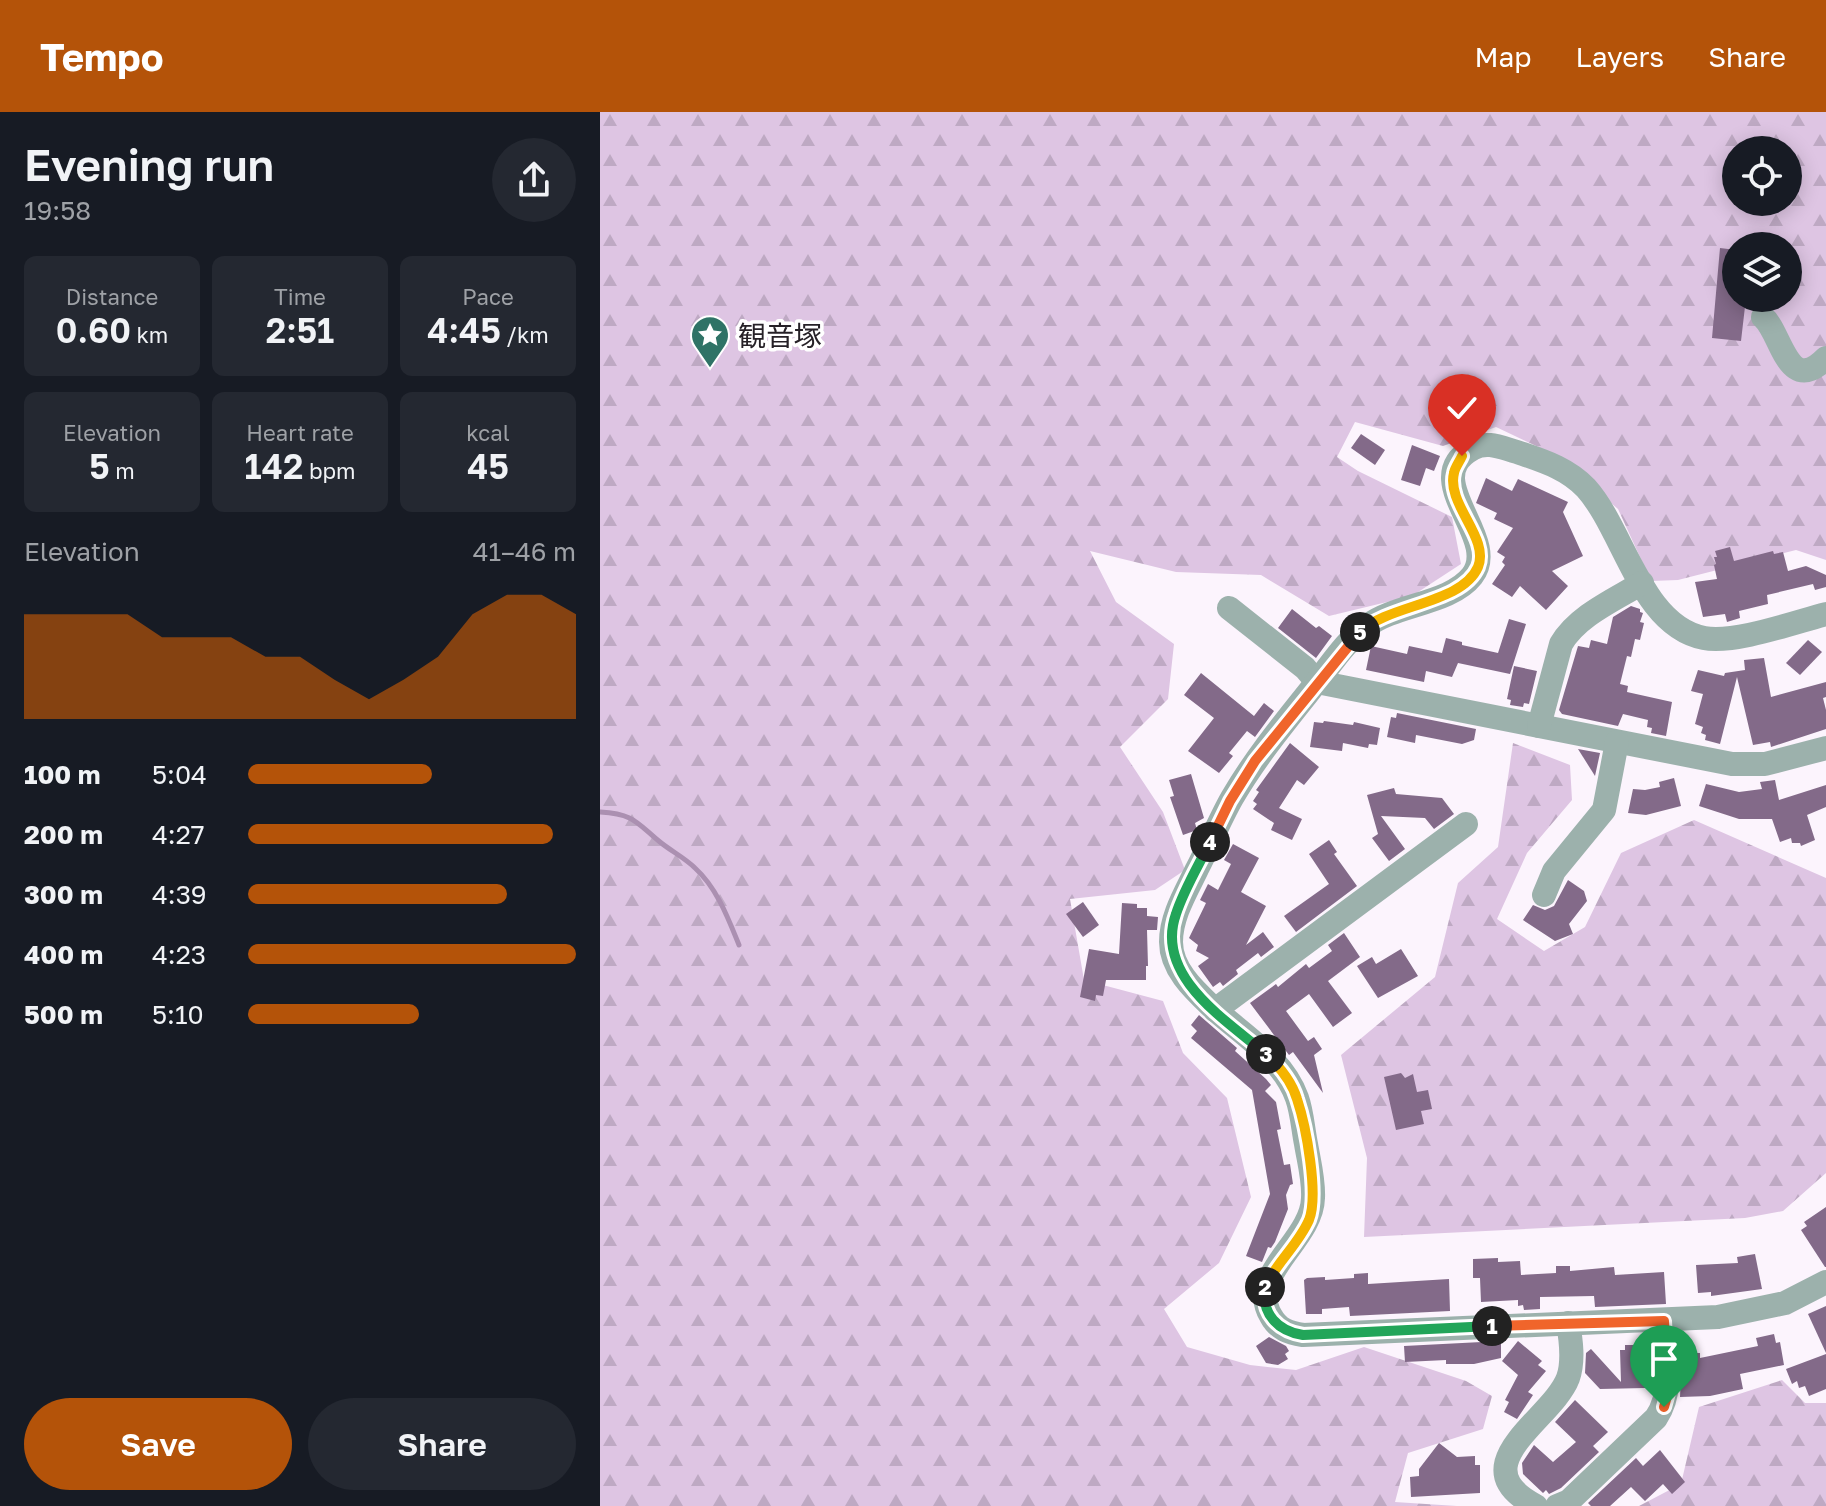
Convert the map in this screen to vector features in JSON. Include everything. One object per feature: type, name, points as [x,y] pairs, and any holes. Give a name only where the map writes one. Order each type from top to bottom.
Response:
[{"type":"street","points":[[1763,317],[1769,322],[1785,357],[1794,367],[1806,370],[1819,365],[1826,358]]},
{"type":"street","points":[[1826,614],[1727,639],[1704,639],[1683,631],[1663,616],[1598,504],[1570,473],[1552,463],[1491,444],[1476,446],[1462,456],[1454,473],[1455,493],[1480,552],[1479,565],[1470,579],[1452,591],[1380,617],[1365,627],[1317,682],[1255,761],[1230,801],[1175,916],[1171,945],[1177,967],[1190,986],[1275,1063],[1288,1079],[1297,1098],[1314,1186],[1313,1204],[1308,1221],[1271,1274],[1264,1291],[1266,1308],[1275,1323],[1289,1333],[1303,1335],[1718,1317],[1785,1303],[1826,1282]]},
{"type":"street","points":[[1539,726],[1561,644],[1568,632],[1642,583]]},
{"type":"street","points":[[1229,608],[1305,668],[1317,682],[1732,764],[1765,764],[1826,748]]},
{"type":"street","points":[[1544,895],[1554,871],[1604,810],[1617,742]]},
{"type":"street","points":[[1215,1010],[1466,824]]},
{"type":"street","points":[[1557,1506],[1569,1501],[1664,1407],[1668,1393],[1664,1321]]},
{"type":"street","points":[[1536,1506],[1519,1496],[1509,1482],[1505,1468],[1510,1450],[1567,1381],[1571,1367],[1568,1323]]},
{"type":"green space","points":[[600,112],[1826,112],[1826,560],[1796,550],[1678,580],[1651,581],[1618,509],[1555,455],[1496,427],[1443,446],[1355,422],[1337,457],[1358,471],[1452,517],[1461,564],[1412,596],[1329,616],[1261,575],[1176,572],[1090,551],[1116,602],[1174,644],[1168,699],[1120,747],[1163,812],[1185,870],[1155,890],[1070,899],[1084,980],[1163,1001],[1183,1053],[1227,1098],[1251,1197],[1219,1263],[1164,1309],[1187,1347],[1250,1365],[1296,1370],[1364,1347],[1466,1381],[1492,1396],[1483,1429],[1408,1453],[1395,1502],[1457,1506],[600,1506]]},
{"type":"green space","points":[[1513,743],[1570,765],[1572,800],[1527,853],[1497,919],[1544,951],[1585,927],[1621,853],[1694,820],[1826,878],[1826,1173],[1783,1211],[1745,1218],[1364,1237],[1367,1158],[1341,1055],[1435,977],[1458,883],[1498,847]]},
{"type":"green space","points":[[1782,1380],[1805,1403],[1826,1403],[1826,1506],[1639,1506],[1681,1484],[1699,1407]]},
{"type":"building","points":[[1720,248],[1722,312],[1744,312],[1741,341],[1712,338]]},
{"type":"building","points":[[1361,434],[1385,450],[1375,465],[1351,448]]},
{"type":"building","points":[[1412,445],[1440,456],[1434,471],[1426,468],[1420,486],[1401,480]]},
{"type":"building","points":[[1486,478],[1512,491],[1518,479],[1568,502],[1563,512],[1583,556],[1552,571],[1568,586],[1546,610],[1520,586],[1512,597],[1492,584],[1505,565],[1502,562],[1505,557],[1497,552],[1513,528],[1494,519],[1497,513],[1476,503]]},
{"type":"building","points":[[1730,547],[1734,561],[1773,551],[1774,554],[1783,552],[1788,571],[1806,566],[1826,575],[1826,587],[1815,590],[1813,584],[1767,595],[1768,604],[1739,611],[1740,618],[1727,622],[1725,614],[1703,617],[1695,582],[1717,579],[1715,551]]},
{"type":"building","points":[[1631,606],[1640,609],[1643,613],[1640,622],[1644,623],[1640,640],[1635,639],[1631,657],[1627,656],[1620,684],[1628,686],[1627,692],[1672,702],[1666,736],[1651,733],[1652,728],[1647,727],[1648,720],[1623,714],[1618,726],[1562,714],[1559,710],[1578,646],[1589,648],[1591,640],[1607,644],[1613,617]]},
{"type":"building","points":[[1292,609],[1332,636],[1316,658],[1278,628]]},
{"type":"building","points":[[1509,619],[1526,624],[1510,674],[1458,663],[1452,677],[1426,671],[1424,682],[1366,670],[1371,646],[1407,654],[1409,646],[1442,653],[1446,638],[1498,653]]},
{"type":"building","points":[[1808,640],[1822,652],[1800,675],[1786,663]]},
{"type":"building","points":[[1764,658],[1771,697],[1826,682],[1826,697],[1823,698],[1826,729],[1771,747],[1770,742],[1753,745],[1737,677],[1720,744],[1705,740],[1706,735],[1701,733],[1703,727],[1695,724],[1703,694],[1691,691],[1698,670],[1724,676],[1725,673],[1745,670],[1744,660]]},
{"type":"building","points":[[1514,666],[1537,671],[1529,704],[1524,703],[1523,707],[1510,705],[1511,700],[1507,699]]},
{"type":"building","points":[[1201,673],[1254,716],[1264,703],[1274,711],[1255,737],[1247,731],[1229,753],[1233,756],[1219,773],[1188,751],[1214,718],[1184,695]]},
{"type":"building","points":[[1397,713],[1476,729],[1474,740],[1462,744],[1416,735],[1415,743],[1387,737],[1391,717],[1396,718]]},
{"type":"building","points":[[1314,722],[1353,725],[1354,722],[1380,728],[1377,745],[1369,744],[1368,748],[1343,743],[1342,751],[1310,747]]},
{"type":"building","points":[[1290,743],[1319,767],[1304,785],[1297,780],[1279,808],[1302,819],[1292,840],[1271,830],[1274,823],[1253,809],[1257,804],[1253,801],[1259,792],[1256,790]]},
{"type":"building","points":[[1578,749],[1600,753],[1595,776]]},
{"type":"building","points":[[1191,774],[1204,818],[1195,823],[1197,830],[1183,835],[1170,797],[1174,796],[1169,780]]},
{"type":"building","points":[[1674,778],[1681,806],[1646,815],[1628,813],[1633,789],[1660,787],[1659,782]]},
{"type":"building","points":[[1775,780],[1779,800],[1826,785],[1826,807],[1807,815],[1815,840],[1801,846],[1800,843],[1792,843],[1791,838],[1780,842],[1772,819],[1739,819],[1699,806],[1706,784],[1739,792],[1762,789],[1760,782]]},
{"type":"building","points":[[1394,788],[1396,794],[1442,798],[1454,814],[1434,829],[1425,818],[1381,816],[1405,849],[1389,861],[1372,838],[1378,834],[1367,795]]},
{"type":"building","points":[[1329,840],[1337,852],[1334,854],[1357,886],[1296,932],[1284,916],[1329,884],[1309,854]]},
{"type":"building","points":[[1233,844],[1259,858],[1241,892],[1266,906],[1246,945],[1263,932],[1274,947],[1261,957],[1258,953],[1236,970],[1238,974],[1223,986],[1220,982],[1213,987],[1198,966],[1209,958],[1196,951],[1198,945],[1189,938],[1206,903],[1200,900],[1208,884],[1218,890],[1231,864],[1224,860]]},
{"type":"building","points":[[1568,880],[1584,891],[1587,901],[1569,924],[1573,934],[1555,941],[1523,920],[1533,905],[1545,910],[1554,906]]},
{"type":"building","points":[[1083,902],[1099,925],[1083,937],[1066,914]]},
{"type":"building","points":[[1122,903],[1137,904],[1137,908],[1147,908],[1147,916],[1158,917],[1157,930],[1147,930],[1146,980],[1106,980],[1103,996],[1096,995],[1095,1001],[1080,997],[1089,949],[1119,954]]},
{"type":"building","points":[[1344,933],[1360,957],[1328,981],[1352,1013],[1333,1027],[1309,994],[1286,1011],[1308,1041],[1314,1037],[1322,1049],[1314,1055],[1323,1093],[1293,1052],[1289,1055],[1250,1003],[1276,984],[1278,987],[1306,964],[1309,968],[1332,951],[1328,945]]},
{"type":"building","points":[[1401,949],[1418,976],[1378,998],[1357,966],[1372,957],[1376,964]]},
{"type":"building","points":[[1199,1015],[1266,1079],[1271,1085],[1265,1091],[1276,1102],[1281,1129],[1277,1130],[1284,1165],[1290,1164],[1293,1184],[1286,1195],[1288,1209],[1275,1242],[1271,1248],[1268,1247],[1262,1262],[1246,1256],[1270,1194],[1252,1090],[1191,1038],[1197,1031],[1191,1025]]},
{"type":"building","points":[[1401,1073],[1405,1078],[1413,1074],[1417,1092],[1428,1090],[1432,1109],[1421,1111],[1424,1124],[1396,1130],[1384,1077]]},
{"type":"building","points":[[1826,1207],[1825,1267],[1801,1230],[1807,1226],[1804,1222]]},
{"type":"building","points":[[1755,1254],[1762,1289],[1711,1296],[1711,1292],[1698,1293],[1696,1265],[1738,1263],[1737,1257]]},
{"type":"building","points":[[1498,1258],[1498,1262],[1520,1261],[1521,1275],[1556,1273],[1556,1266],[1570,1266],[1570,1271],[1614,1267],[1615,1275],[1664,1272],[1666,1304],[1595,1307],[1594,1296],[1540,1297],[1540,1309],[1524,1310],[1523,1305],[1518,1306],[1518,1300],[1481,1302],[1480,1278],[1473,1278],[1473,1259]]},
{"type":"building","points":[[1368,1273],[1368,1284],[1449,1279],[1450,1311],[1350,1316],[1349,1307],[1322,1309],[1322,1314],[1306,1314],[1304,1280],[1307,1278],[1354,1278],[1354,1274]]},
{"type":"building","points":[[1826,1306],[1826,1353],[1808,1314]]},
{"type":"building","points":[[1774,1334],[1776,1343],[1780,1342],[1784,1365],[1740,1374],[1743,1389],[1710,1396],[1680,1397],[1682,1353],[1700,1353],[1700,1358],[1758,1346],[1756,1338]]},
{"type":"building","points":[[1269,1337],[1289,1351],[1285,1354],[1288,1359],[1278,1365],[1266,1363],[1256,1346]]},
{"type":"building","points":[[1501,1341],[1501,1358],[1474,1364],[1446,1364],[1446,1360],[1405,1362],[1404,1346]]},
{"type":"building","points":[[1518,1341],[1542,1361],[1538,1365],[1546,1371],[1528,1392],[1533,1395],[1517,1419],[1504,1412],[1509,1402],[1505,1400],[1518,1375],[1502,1361]]},
{"type":"building","points":[[1625,1345],[1644,1345],[1645,1388],[1600,1389],[1585,1373],[1586,1353],[1591,1349],[1621,1382],[1620,1350],[1625,1350]]},
{"type":"building","points":[[1826,1354],[1826,1389],[1809,1396],[1805,1386],[1799,1388],[1797,1381],[1792,1384],[1786,1369]]},
{"type":"building","points":[[1575,1400],[1608,1432],[1593,1446],[1599,1452],[1561,1488],[1549,1494],[1546,1490],[1543,1493],[1523,1474],[1522,1463],[1534,1445],[1553,1462],[1576,1442],[1555,1422]]},
{"type":"building","points":[[1439,1443],[1457,1457],[1475,1456],[1475,1465],[1480,1465],[1480,1493],[1411,1497],[1410,1477],[1419,1476],[1419,1469]]},
{"type":"building","points":[[1660,1450],[1685,1482],[1672,1494],[1663,1484],[1645,1501],[1631,1487],[1610,1506],[1591,1506],[1588,1503],[1636,1458],[1643,1466]]},
{"type":"waterway","points":[[600,812],[634,820],[695,868],[716,894],[739,945]]},
{"type":"place","name":"観音塚","points":[[710,369]]},
{"type":"route","points":[[1462,456],[1454,473],[1455,493],[1480,552],[1479,565],[1470,579],[1452,591],[1380,617],[1365,627],[1317,682],[1255,761],[1230,801],[1175,916],[1171,945],[1177,967],[1190,986],[1275,1063],[1288,1079],[1297,1098],[1314,1186],[1313,1204],[1308,1221],[1271,1274],[1264,1291],[1266,1308],[1275,1323],[1289,1333],[1303,1335],[1664,1321],[1668,1393],[1664,1407]]}]
